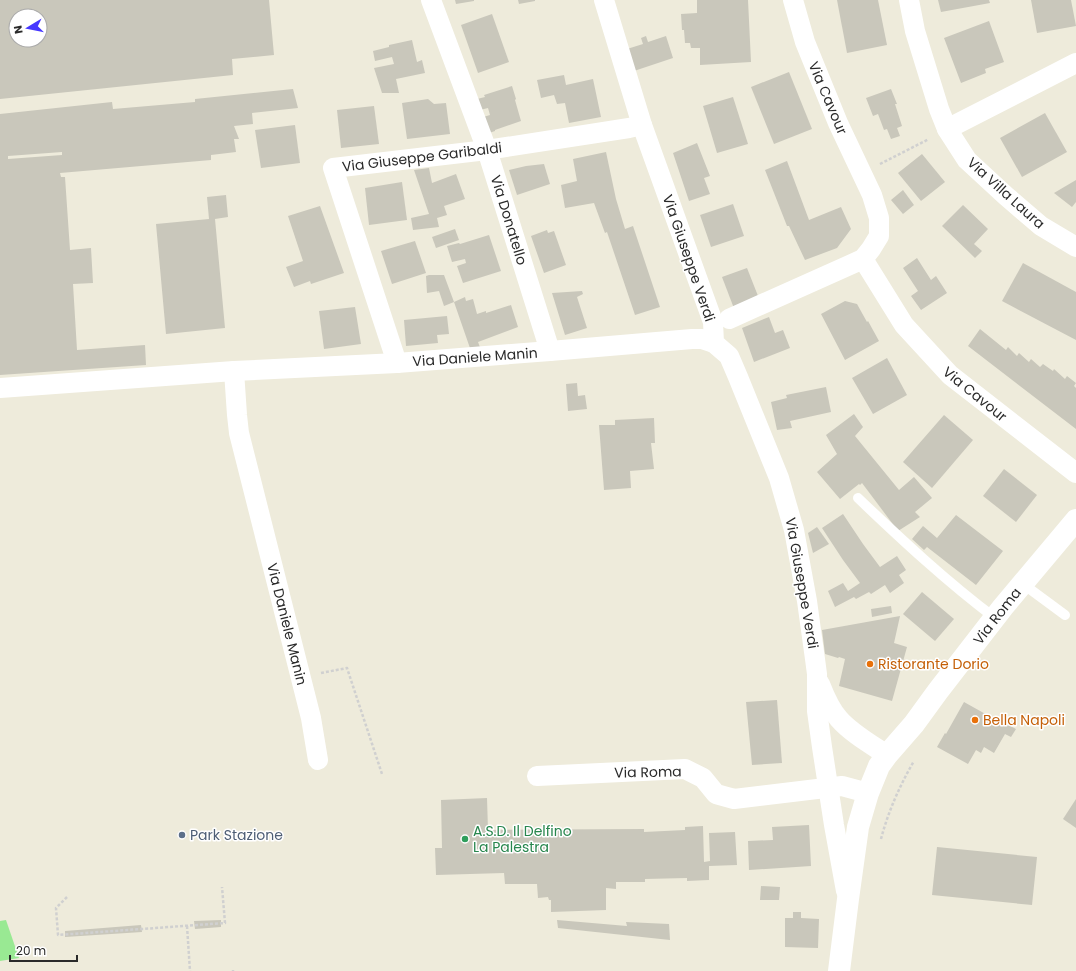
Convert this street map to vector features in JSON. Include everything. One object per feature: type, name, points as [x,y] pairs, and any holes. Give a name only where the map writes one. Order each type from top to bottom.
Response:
[{"type":"main road","name":"Via Roma","points":[[839,971],[858,827],[868,793],[879,766],[914,724],[995,618],[1076,520]]},
{"type":"street","name":"Via Donatello","points":[[431,0],[487,150],[550,351]]},
{"type":"street","name":"Via Giuseppe Verdi","points":[[604,0],[642,125],[713,322],[714,343],[728,356],[753,414],[779,478],[794,530],[807,601],[817,674],[818,711],[828,787],[848,899]]},
{"type":"street","name":"Via Cavour","points":[[792,0],[805,42],[838,123],[872,194],[880,218],[879,236],[872,249],[864,259],[904,325],[950,375],[1076,474]]},
{"type":"street","name":"Via Villa Laura","points":[[909,0],[915,32],[938,109],[947,129],[968,160],[1006,196],[1041,226],[1076,247]]},
{"type":"street","points":[[947,129],[1076,63]]},
{"type":"street","name":"Via Giuseppe Garibaldi","points":[[397,363],[333,168],[487,150],[642,125]]},
{"type":"street","points":[[729,319],[864,259]]},
{"type":"street","name":"Via Daniele Manin","points":[[0,388],[234,371],[397,363],[692,339],[702,339],[714,343]]},
{"type":"street","name":"Via Daniele Manin","points":[[234,371],[236,416],[239,433],[301,676],[311,718],[318,760]]},
{"type":"street","name":"Via Giuseppe Verdi","points":[[817,674],[831,708],[840,720],[855,733],[887,755]]},
{"type":"street","name":"Via Roma","points":[[537,776],[685,769],[704,778],[716,794],[734,799],[842,786],[868,793]]},
{"type":"lane","points":[[858,498],[912,549],[995,618]]},
{"type":"lane","points":[[1023,584],[1065,614]]},
{"type":"path","points":[[862,173],[947,129]]},
{"type":"path","points":[[301,676],[347,668],[382,774]]},
{"type":"path","points":[[880,843],[895,799],[916,757]]},
{"type":"path","points":[[67,897],[56,908],[58,934],[225,923],[222,887]]},
{"type":"path","points":[[187,926],[190,971]]},
{"type":"green space","points":[[6,920],[19,958],[0,961],[0,921]]},
{"type":"building","points":[[0,0],[269,0],[274,55],[232,59],[233,75],[0,99]]},
{"type":"building","points":[[455,0],[474,0],[474,1],[456,4]]},
{"type":"building","points":[[518,0],[535,0],[535,1],[519,4]]},
{"type":"building","points":[[697,0],[748,0],[751,62],[700,65],[700,48],[691,48],[690,43],[685,43],[681,14],[697,13]]},
{"type":"building","points":[[837,0],[878,0],[887,45],[847,53]]},
{"type":"building","points":[[938,0],[989,0],[990,3],[941,12]]},
{"type":"building","points":[[1031,0],[1071,0],[1076,26],[1037,33]]},
{"type":"building","points":[[492,14],[509,62],[478,73],[461,25]]},
{"type":"building","points":[[989,21],[1004,62],[985,69],[986,73],[961,83],[944,38]]},
{"type":"building","points":[[646,36],[648,42],[666,36],[673,58],[634,71],[627,49],[643,44],[641,38]]},
{"type":"building","points":[[412,40],[417,62],[422,60],[425,73],[396,79],[399,93],[382,93],[374,68],[394,64],[392,57],[375,61],[373,51],[389,47],[389,45]]},
{"type":"building","points":[[789,72],[812,129],[774,144],[751,87]]},
{"type":"building","points":[[564,75],[566,85],[593,79],[601,117],[569,123],[565,103],[557,104],[554,95],[541,98],[537,80]]},
{"type":"building","points":[[512,86],[521,121],[486,134],[480,118],[490,115],[488,108],[480,110],[477,99],[485,97],[484,95]]},
{"type":"building","points":[[293,89],[298,108],[252,113],[253,124],[234,126],[239,139],[234,139],[236,152],[211,155],[211,160],[60,173],[61,177],[65,177],[70,250],[91,248],[93,283],[73,284],[77,350],[145,345],[146,365],[0,375],[0,114],[112,102],[113,109],[195,102],[195,99]],"holes":[[[62,152],[62,155],[8,159],[8,156]]]},
{"type":"building","points":[[891,89],[897,104],[895,104],[902,126],[897,128],[900,136],[891,139],[887,129],[884,130],[878,114],[873,116],[866,98]]},
{"type":"building","points":[[733,97],[748,144],[717,153],[703,106]]},
{"type":"building","points":[[428,99],[434,104],[446,103],[450,134],[407,139],[402,103]]},
{"type":"building","points":[[374,106],[379,144],[341,148],[337,110]]},
{"type":"building","points":[[1045,113],[1067,152],[1022,177],[1000,138]]},
{"type":"building","points":[[295,125],[300,163],[261,168],[255,130]]},
{"type":"building","points":[[697,143],[710,176],[704,178],[710,194],[689,201],[673,153]]},
{"type":"building","points":[[606,152],[616,199],[625,229],[633,226],[660,307],[635,315],[607,232],[605,233],[594,203],[565,208],[561,185],[577,181],[573,159]]},
{"type":"building","points":[[922,154],[945,182],[921,201],[898,173]]},
{"type":"building","points":[[787,161],[809,220],[841,207],[851,229],[837,248],[805,260],[789,226],[787,226],[765,170]]},
{"type":"building","points":[[544,164],[550,184],[517,195],[509,170]]},
{"type":"building","points":[[429,168],[432,183],[456,174],[465,199],[444,206],[447,215],[437,218],[439,227],[413,230],[411,218],[429,214],[414,170]]},
{"type":"building","points":[[1076,180],[1076,202],[1072,207],[1054,193]]},
{"type":"building","points":[[402,182],[407,220],[369,225],[365,188]]},
{"type":"building","points":[[903,190],[914,205],[903,214],[891,200]]},
{"type":"building","points":[[226,195],[228,217],[215,219],[225,328],[166,334],[156,224],[209,219],[207,197]]},
{"type":"building","points":[[733,204],[744,236],[711,247],[700,215]]},
{"type":"building","points":[[963,205],[988,229],[974,244],[982,251],[975,258],[942,226]]},
{"type":"building","points":[[320,206],[344,273],[311,284],[310,281],[294,287],[286,267],[303,261],[288,216]]},
{"type":"building","points":[[455,229],[459,240],[436,248],[432,237]]},
{"type":"building","points":[[547,230],[548,233],[554,231],[566,265],[544,273],[531,236]]},
{"type":"building","points":[[489,235],[501,271],[463,283],[457,266],[466,263],[465,259],[452,262],[447,246],[460,244]]},
{"type":"building","points":[[415,241],[426,273],[392,284],[381,251]]},
{"type":"building","points":[[917,258],[931,280],[936,276],[947,293],[921,310],[911,296],[918,291],[903,268]]},
{"type":"building","points":[[1023,263],[1076,292],[1076,340],[1002,301]]},
{"type":"building","points":[[747,268],[760,301],[735,311],[722,277]]},
{"type":"building","points":[[444,275],[454,302],[444,306],[439,291],[427,293],[426,276]]},
{"type":"building","points":[[582,291],[583,294],[577,297],[587,328],[565,335],[552,293]]},
{"type":"building","points":[[465,297],[466,301],[473,299],[477,314],[486,311],[486,313],[511,305],[518,327],[478,342],[481,350],[471,351],[454,302]]},
{"type":"building","points":[[845,301],[857,304],[879,341],[845,360],[821,314]]},
{"type":"building","points":[[355,307],[361,344],[324,349],[319,311]]},
{"type":"building","points":[[447,316],[449,334],[437,335],[438,343],[406,346],[404,320]]},
{"type":"building","points":[[769,317],[775,333],[783,330],[790,348],[754,362],[742,328]]},
{"type":"building","points":[[980,329],[1006,350],[1008,347],[1017,356],[1019,353],[1029,362],[1031,359],[1040,367],[1043,364],[1053,371],[1054,369],[1065,379],[1067,376],[1076,383],[1074,386],[1076,388],[1076,429],[968,346]]},
{"type":"building","points":[[887,358],[907,395],[873,414],[852,378]]},
{"type":"building","points":[[577,383],[578,396],[585,395],[587,409],[568,411],[566,384]]},
{"type":"building","points":[[826,387],[831,412],[790,421],[792,428],[777,430],[771,402],[787,398],[786,395]]},
{"type":"building","points":[[854,414],[863,427],[855,436],[899,490],[914,477],[932,498],[915,512],[920,517],[898,531],[862,483],[840,499],[817,472],[837,454],[826,435]]},
{"type":"building","points":[[944,415],[973,440],[932,488],[903,462]]},
{"type":"building","points":[[654,418],[655,443],[651,443],[654,469],[630,471],[631,488],[604,490],[599,425],[615,425],[615,420]]},
{"type":"building","points":[[1004,469],[1037,495],[1016,522],[983,496]]},
{"type":"building","points":[[843,514],[880,567],[897,556],[906,570],[899,575],[904,583],[890,593],[885,585],[871,594],[869,592],[856,599],[854,597],[835,607],[828,591],[843,583],[848,591],[860,583],[822,528]]},
{"type":"building","points":[[956,515],[1003,551],[976,585],[927,547],[924,550],[912,539],[923,526],[937,538]]},
{"type":"building","points":[[817,527],[829,544],[813,553],[808,533]]},
{"type":"building","points":[[922,592],[954,619],[935,641],[903,614]]},
{"type":"building","points":[[891,606],[892,613],[872,617],[871,609]]},
{"type":"building","points":[[900,616],[894,643],[907,647],[892,701],[839,686],[845,659],[825,654],[822,630]]},
{"type":"building","points":[[777,700],[782,763],[752,765],[746,702]]},
{"type":"building","points":[[964,702],[1016,729],[1011,737],[1005,734],[994,753],[984,747],[981,753],[976,750],[968,764],[937,747]]},
{"type":"building","points":[[487,798],[488,830],[644,829],[644,832],[685,830],[685,827],[703,826],[704,862],[710,861],[709,833],[735,832],[737,865],[709,866],[709,880],[687,881],[687,878],[645,879],[645,882],[616,882],[616,889],[606,888],[606,910],[551,912],[551,900],[549,900],[548,897],[538,898],[537,884],[505,884],[504,873],[436,875],[435,848],[442,848],[441,800]]},
{"type":"building","points":[[1076,799],[1076,828],[1063,819]]},
{"type":"building","points":[[809,825],[811,866],[749,870],[748,841],[773,840],[772,827]]},
{"type":"building","points":[[937,847],[1037,857],[1032,905],[932,895]]},
{"type":"building","points":[[761,886],[780,887],[779,900],[760,900]]},
{"type":"building","points":[[793,912],[801,912],[801,918],[819,919],[818,948],[785,947],[785,918],[793,918]]},
{"type":"building","points":[[221,920],[221,927],[195,929],[194,921]]},
{"type":"building","points":[[557,920],[627,926],[626,922],[669,924],[670,940],[558,928]]},
{"type":"building","points":[[141,925],[142,932],[65,937],[65,931]]},
{"type":"place","name":"Ristorante Dorio","points":[[870,664]]},
{"type":"place","name":"Bella Napoli","points":[[975,720]]},
{"type":"place","name":"Park Stazione","points":[[182,835]]},
{"type":"place","name":"A.S.D. Il Delfino La Palestra","points":[[465,839]]}]
